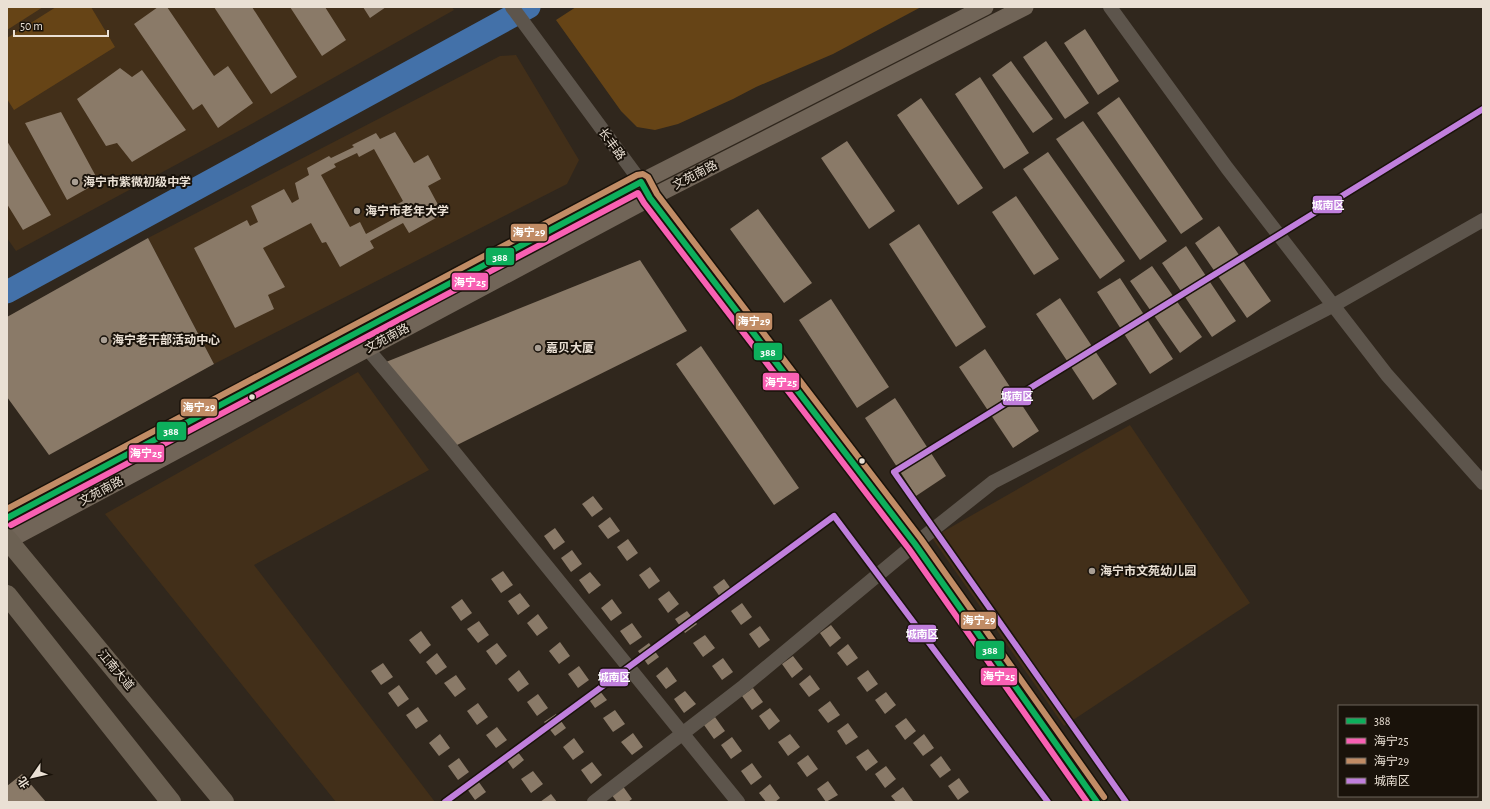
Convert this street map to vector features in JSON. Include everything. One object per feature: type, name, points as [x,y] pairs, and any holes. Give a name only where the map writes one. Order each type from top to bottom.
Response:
[{"type":"highway","name":"江南大道","points":[[7,540],[224,802]]},
{"type":"highway","points":[[7,595],[171,802]]},
{"type":"main road","name":"文苑南路","points":[[7,518],[641,182],[985,7]]},
{"type":"main road","name":"文苑南路","points":[[7,540],[650,198],[1025,7]]},
{"type":"street","name":"长丰路","points":[[512,7],[641,182],[650,198],[915,544],[1097,802]]},
{"type":"street","points":[[1110,7],[1227,168],[1387,375],[1483,483]]},
{"type":"street","points":[[594,802],[744,686],[915,544],[993,482],[1334,305],[1483,220]]},
{"type":"street","points":[[355,334],[738,802]]},
{"type":"shaded area","name":"海宁市紫微初级中学","points":[[7,7],[452,7],[454,10],[246,127],[16,251],[7,238]]},
{"type":"shaded area","points":[[7,7],[43,7],[7,30]]},
{"type":"shaded area","points":[[56,7],[91,7],[115,47],[14,110],[7,99],[7,38]]},
{"type":"shaded area","points":[[576,7],[921,7],[833,54],[756,87],[678,124],[655,130],[637,127],[621,111],[556,20]]},
{"type":"shaded area","name":"海宁市老年大学","points":[[516,55],[579,160],[567,184],[214,364],[148,238],[500,56]]},
{"type":"shaded area","points":[[358,372],[429,470],[254,565],[435,802],[336,802],[105,514]]},
{"type":"shaded area","name":"海宁市文苑幼儿园","points":[[1130,425],[1250,603],[1064,726],[932,538]]},
{"type":"building","points":[[158,7],[167,7],[214,76],[228,66],[253,103],[218,128],[202,104],[193,110],[134,24]]},
{"type":"building","points":[[214,7],[252,7],[297,77],[271,94]]},
{"type":"building","points":[[290,7],[325,7],[346,40],[322,56]]},
{"type":"building","points":[[363,7],[386,7],[370,18]]},
{"type":"building","points":[[1085,29],[1119,81],[1098,95],[1064,43]]},
{"type":"building","points":[[1046,41],[1089,103],[1065,119],[1023,57]]},
{"type":"building","points":[[1011,61],[1053,119],[1033,133],[992,75]]},
{"type":"building","points":[[120,68],[132,77],[142,70],[186,130],[132,162],[117,143],[106,146],[77,99]]},
{"type":"building","points":[[980,77],[1029,153],[1004,169],[955,94]]},
{"type":"building","points":[[1119,97],[1203,219],[1181,234],[1097,113]]},
{"type":"building","points":[[921,98],[983,188],[958,205],[897,115]]},
{"type":"building","points":[[61,112],[99,182],[67,200],[25,123]]},
{"type":"building","points":[[1083,121],[1167,241],[1140,260],[1056,139]]},
{"type":"building","points":[[395,132],[414,163],[428,155],[441,179],[428,186],[443,214],[409,233],[403,223],[370,241],[374,248],[340,267],[326,242],[322,243],[311,223],[263,248],[285,287],[268,295],[274,309],[235,328],[194,248],[247,220],[250,226],[258,222],[251,206],[284,189],[292,203],[299,199],[295,183],[309,175],[307,168],[329,156],[331,158],[354,147],[352,145],[376,133],[380,139]],"holes":[[[374,149],[403,201],[393,207],[399,216],[366,234],[360,222],[350,227],[321,175],[336,167],[334,164],[357,153],[359,157]]]},
{"type":"building","points":[[7,141],[51,215],[23,230],[7,204]]},
{"type":"building","points":[[847,141],[895,211],[869,229],[821,158]]},
{"type":"building","points":[[1048,152],[1125,261],[1100,279],[1023,169]]},
{"type":"building","points":[[1016,196],[1059,259],[1034,275],[992,212]]},
{"type":"building","points":[[758,209],[812,283],[784,303],[730,229]]},
{"type":"building","points":[[919,224],[986,327],[956,347],[889,244]]},
{"type":"building","points":[[1219,226],[1271,301],[1247,318],[1195,243]]},
{"type":"building","name":"海宁老干部活动中心","points":[[148,238],[214,364],[49,455],[7,397],[7,317]]},
{"type":"building","points":[[1186,246],[1236,321],[1212,337],[1162,263]]},
{"type":"building","name":"嘉贝大厦","points":[[640,260],[687,331],[451,448],[381,364]]},
{"type":"building","points":[[1152,266],[1202,337],[1180,353],[1130,281]]},
{"type":"building","points":[[1120,278],[1173,359],[1150,374],[1097,292]]},
{"type":"building","points":[[1060,298],[1117,384],[1093,400],[1036,314]]},
{"type":"building","points":[[831,299],[889,387],[857,408],[799,320]]},
{"type":"building","points":[[701,346],[799,488],[774,505],[676,364]]},
{"type":"building","points":[[985,349],[1039,431],[1013,448],[959,367]]},
{"type":"building","points":[[895,398],[946,476],[916,496],[865,418]]},
{"type":"building","points":[[593,496],[603,509],[592,517],[582,504]]},
{"type":"building","points":[[610,517],[620,531],[608,539],[598,526]]},
{"type":"building","points":[[555,528],[565,542],[554,550],[544,536]]},
{"type":"building","points":[[628,539],[638,553],[627,561],[617,547]]},
{"type":"building","points":[[572,550],[582,564],[571,572],[561,558]]},
{"type":"building","points":[[650,567],[660,581],[649,589],[639,575]]},
{"type":"building","points":[[503,571],[513,585],[501,593],[491,579]]},
{"type":"building","points":[[590,572],[601,585],[589,594],[579,580]]},
{"type":"building","points":[[724,579],[734,593],[723,601],[713,587]]},
{"type":"building","points":[[669,591],[679,604],[668,613],[658,599]]},
{"type":"building","points":[[520,593],[530,606],[518,615],[508,601]]},
{"type":"building","points":[[462,599],[472,613],[461,621],[451,607]]},
{"type":"building","points":[[612,599],[622,613],[611,621],[601,608]]},
{"type":"building","points":[[742,603],[752,617],[741,625],[731,611]]},
{"type":"building","points":[[687,611],[697,624],[685,633],[675,619]]},
{"type":"building","points":[[538,614],[548,628],[537,636],[527,623]]},
{"type":"building","points":[[479,621],[489,635],[478,643],[467,629]]},
{"type":"building","points":[[632,623],[642,637],[630,645],[620,631]]},
{"type":"building","points":[[831,625],[841,638],[830,647],[820,633]]},
{"type":"building","points":[[760,626],[770,640],[759,648],[749,634]]},
{"type":"building","points":[[421,631],[431,645],[420,654],[409,640]]},
{"type":"building","points":[[705,635],[715,648],[703,657],[693,643]]},
{"type":"building","points":[[560,642],[570,656],[559,664],[549,651]]},
{"type":"building","points":[[497,643],[507,656],[496,665],[486,651]]},
{"type":"building","points":[[649,643],[659,657],[648,665],[638,651]]},
{"type":"building","points":[[848,644],[858,658],[847,666],[837,653]]},
{"type":"building","points":[[437,653],[447,667],[436,675],[426,662]]},
{"type":"building","points":[[793,656],[803,669],[792,678],[782,664]]},
{"type":"building","points":[[723,658],[733,672],[722,680],[712,666]]},
{"type":"building","points":[[383,663],[393,677],[381,685],[371,671]]},
{"type":"building","points":[[579,666],[589,680],[578,688],[568,674]]},
{"type":"building","points":[[667,667],[677,681],[666,689],[656,676]]},
{"type":"building","points":[[519,670],[529,684],[518,692],[508,679]]},
{"type":"building","points":[[868,670],[878,684],[867,692],[857,678]]},
{"type":"building","points":[[456,675],[466,689],[455,697],[444,683]]},
{"type":"building","points":[[810,675],[820,689],[809,697],[799,684]]},
{"type":"building","points":[[399,685],[409,699],[398,707],[388,693]]},
{"type":"building","points":[[596,686],[607,700],[595,708],[585,694]]},
{"type":"building","points":[[753,688],[763,702],[752,710],[742,696]]},
{"type":"building","points":[[685,691],[696,704],[684,713],[674,699]]},
{"type":"building","points":[[886,692],[896,705],[885,714],[875,700]]},
{"type":"building","points":[[538,694],[548,708],[537,716],[527,702]]},
{"type":"building","points":[[830,701],[840,715],[828,723],[818,710]]},
{"type":"building","points":[[478,703],[488,717],[477,725],[467,711]]},
{"type":"building","points":[[418,707],[428,721],[416,729],[406,715]]},
{"type":"building","points":[[770,708],[780,721],[769,730],[759,716]]},
{"type":"building","points":[[615,710],[625,724],[613,732],[603,718]]},
{"type":"building","points":[[556,714],[566,728],[555,736],[544,722]]},
{"type":"building","points":[[715,717],[725,731],[714,739],[704,725]]},
{"type":"building","points":[[906,718],[916,731],[905,740],[895,726]]},
{"type":"building","points":[[848,723],[858,737],[846,745],[837,731]]},
{"type":"building","points":[[497,727],[507,740],[496,748],[486,735]]},
{"type":"building","points":[[633,733],[643,747],[632,755],[621,742]]},
{"type":"building","points":[[440,734],[450,748],[439,756],[429,743]]},
{"type":"building","points":[[790,734],[800,747],[788,756],[778,742]]},
{"type":"building","points":[[924,734],[934,748],[923,756],[913,743]]},
{"type":"building","points":[[732,737],[742,751],[731,759],[721,745]]},
{"type":"building","points":[[574,738],[584,752],[573,760],[563,747]]},
{"type":"building","points":[[514,747],[524,760],[513,769],[503,755]]},
{"type":"building","points":[[868,749],[878,762],[866,771],[856,757]]},
{"type":"building","points":[[808,755],[818,769],[807,777],[797,763]]},
{"type":"building","points":[[941,756],[951,770],[940,778],[930,765]]},
{"type":"building","points":[[459,758],[469,772],[458,780],[448,766]]},
{"type":"building","points":[[592,762],[602,775],[591,784],[581,770]]},
{"type":"building","points":[[752,763],[762,777],[751,785],[741,771]]},
{"type":"building","points":[[886,766],[896,779],[885,788],[875,774]]},
{"type":"building","points":[[533,771],[543,784],[531,793],[521,779]]},
{"type":"building","points":[[22,774],[46,802],[7,802],[7,786]]},
{"type":"building","points":[[476,778],[486,792],[475,800],[465,786]]},
{"type":"building","points":[[959,778],[969,792],[958,800],[948,786]]},
{"type":"building","points":[[828,781],[838,795],[826,802],[817,789]]},
{"type":"building","points":[[770,784],[780,798],[775,802],[766,802],[759,793]]},
{"type":"building","points":[[622,785],[632,799],[628,802],[617,802],[611,794]]},
{"type":"building","points":[[903,787],[913,801],[896,802],[891,796]]},
{"type":"building","points":[[551,794],[557,802],[540,802]]},
{"type":"waterway","points":[[7,292],[529,7]]},
{"type":"transit line","name":"城南区","points":[[1126,802],[894,472],[1483,109]]},
{"type":"transit line","name":"海宁29","points":[[7,509],[637,175],[643,174],[648,177],[657,194],[921,539],[1104,797]]},
{"type":"transit line","name":"388","points":[[7,518],[641,182],[650,198],[915,544],[1097,802]]},
{"type":"transit line","name":"海宁25","points":[[11,525],[638,193],[644,203],[909,549],[1087,802]]},
{"type":"transit line","name":"城南区","points":[[445,802],[834,516],[1048,802]]},
{"type":"place","name":"海宁市紫微初级中学","points":[[75,182]]},
{"type":"place","name":"海宁市老年大学","points":[[357,211]]},
{"type":"place","name":"海宁老干部活动中心","points":[[104,340]]},
{"type":"place","name":"嘉贝大厦","points":[[538,348]]},
{"type":"place","name":"海宁市文苑幼儿园","points":[[1092,571]]}]
